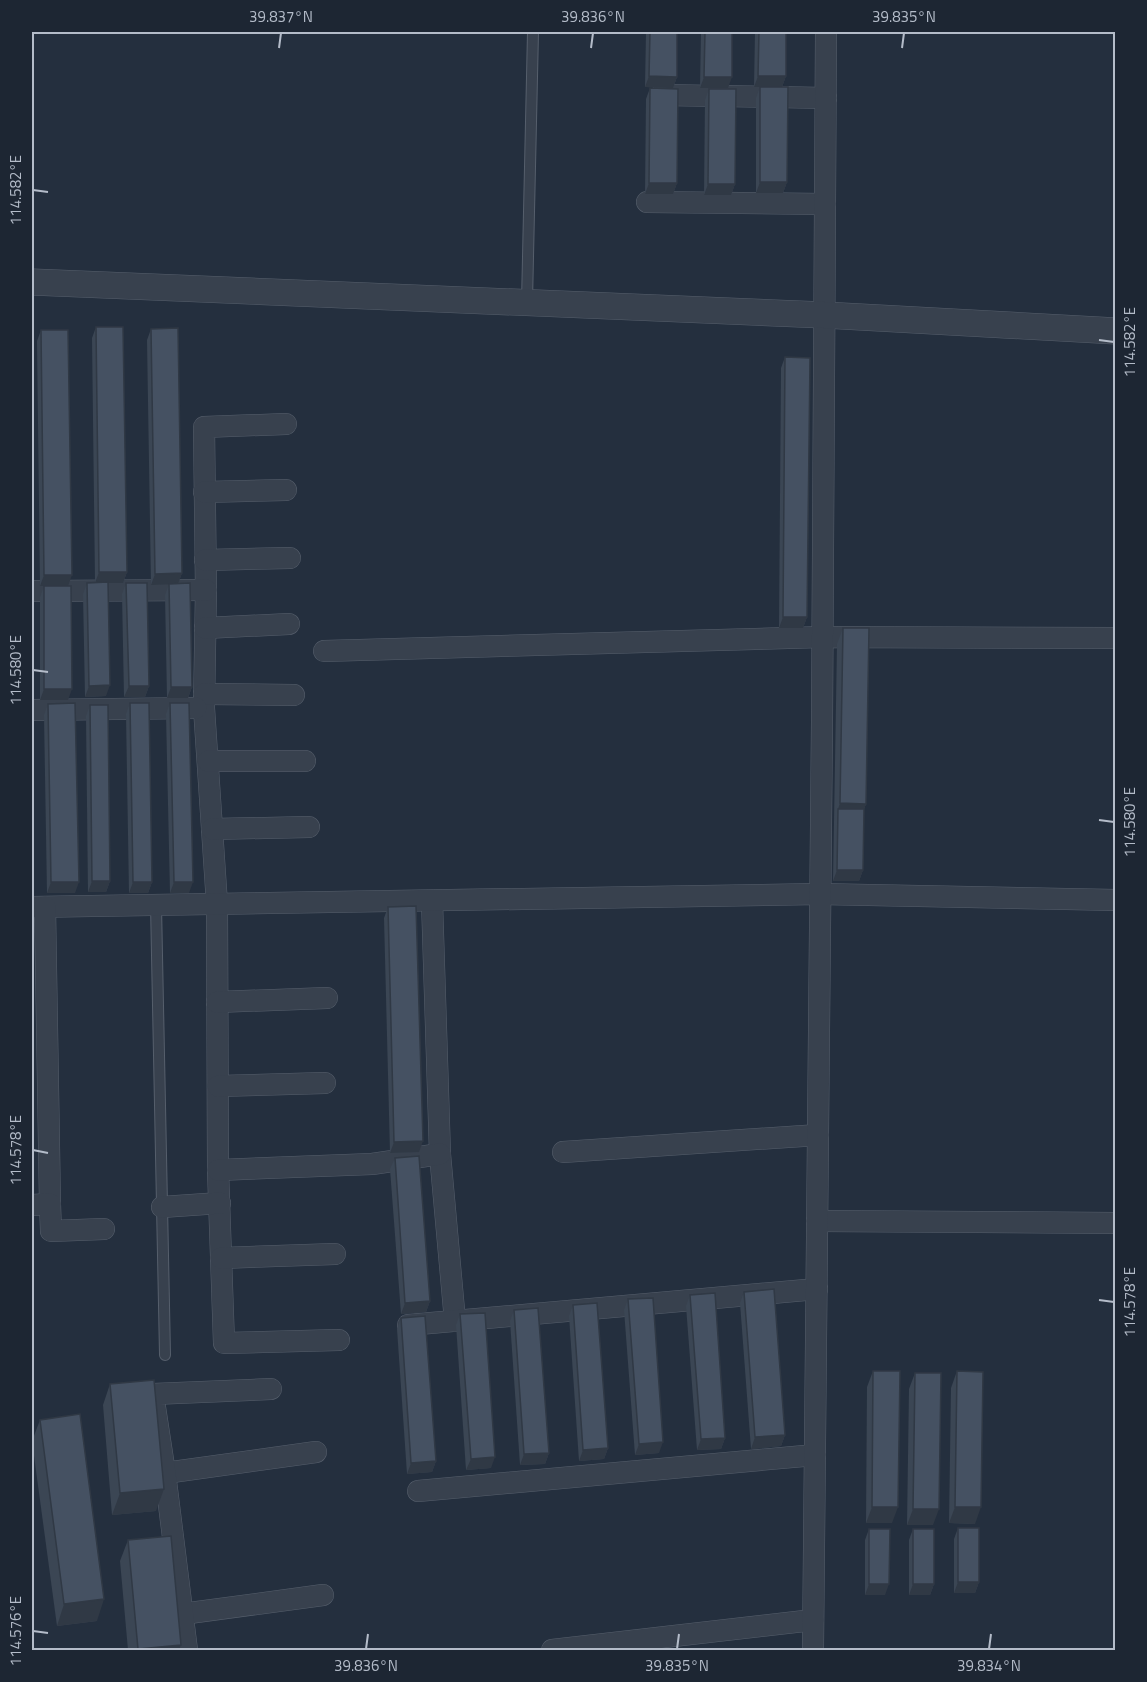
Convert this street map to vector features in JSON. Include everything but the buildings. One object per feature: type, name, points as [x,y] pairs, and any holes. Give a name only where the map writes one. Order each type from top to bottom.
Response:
[{"type":"street","points":[[813,1650],[823,637],[826,32]]},
{"type":"street","points":[[661,95],[826,98]]},
{"type":"street","points":[[647,202],[825,204]]},
{"type":"street","points":[[32,282],[824,315],[1116,331]]},
{"type":"street","points":[[286,424],[204,427],[206,590],[204,701],[217,904],[218,1170],[224,1342],[339,1340]]},
{"type":"street","points":[[204,492],[286,490]]},
{"type":"street","points":[[205,560],[291,558]]},
{"type":"street","points":[[35,591],[206,590]]},
{"type":"street","points":[[205,628],[289,624]]},
{"type":"street","points":[[324,651],[823,637],[1116,638]]},
{"type":"street","points":[[32,710],[294,695]]},
{"type":"street","points":[[208,761],[304,761]]},
{"type":"street","points":[[212,829],[309,827]]},
{"type":"street","points":[[104,1229],[51,1231],[41,1205],[38,907],[819,894],[1116,900]]},
{"type":"street","points":[[432,901],[440,1154],[455,1321]]},
{"type":"street","points":[[217,1002],[327,998]]},
{"type":"street","points":[[218,1086],[325,1083]]},
{"type":"street","points":[[563,1152],[818,1135]]},
{"type":"street","points":[[218,1170],[372,1164],[440,1154]]},
{"type":"street","points":[[162,1207],[220,1203]]},
{"type":"street","points":[[817,1221],[1116,1223]]},
{"type":"street","points":[[221,1258],[335,1254]]},
{"type":"street","points":[[408,1325],[817,1289]]},
{"type":"street","points":[[187,1650],[153,1394],[272,1389]]},
{"type":"street","points":[[165,1473],[315,1452]]},
{"type":"street","points":[[418,1491],[815,1455]]},
{"type":"street","points":[[182,1614],[323,1595]]},
{"type":"street","points":[[552,1650],[813,1620]]},
{"type":"lane","points":[[527,303],[533,32]]},
{"type":"lane","points":[[156,905],[165,1355]]}]
